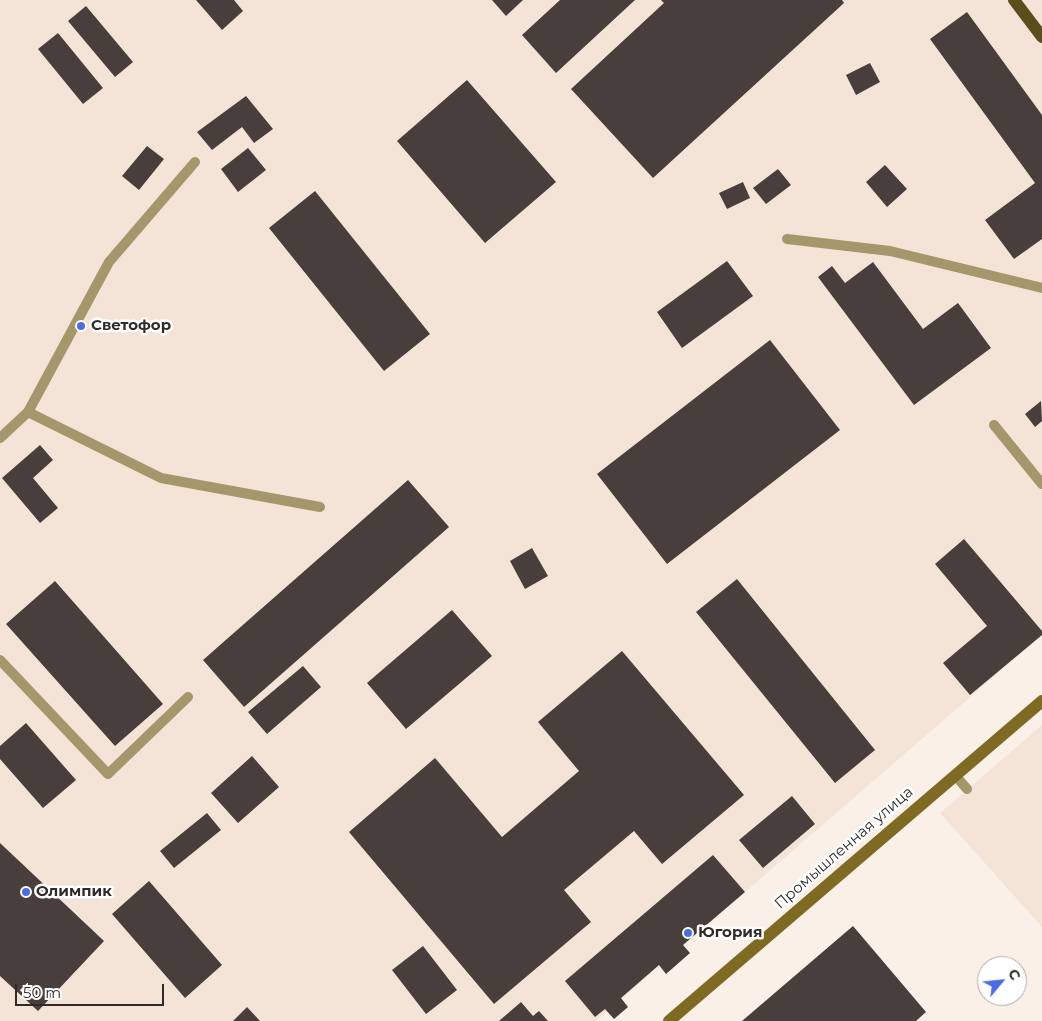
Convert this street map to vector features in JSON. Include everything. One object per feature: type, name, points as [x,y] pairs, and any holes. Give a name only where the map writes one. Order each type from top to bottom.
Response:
[{"type":"main road","points":[[1014,0],[1042,36]]},
{"type":"main road","name":"Промышленная улица","points":[[669,1021],[1042,701]]},
{"type":"lane","points":[[0,438],[28,412],[109,262],[195,162]]},
{"type":"lane","points":[[787,239],[890,250],[1042,288]]},
{"type":"lane","points":[[28,412],[161,478],[320,507]]},
{"type":"lane","points":[[994,425],[1042,484]]},
{"type":"lane","points":[[0,660],[108,774],[188,696]]},
{"type":"lane","points":[[955,775],[967,789]]},
{"type":"shaded area","points":[[0,0],[1042,0],[1042,635],[596,1021],[0,1021]]},
{"type":"shaded area","points":[[1042,725],[1042,927],[940,813]]},
{"type":"building","points":[[196,0],[234,0],[243,11],[222,30]]},
{"type":"building","points":[[492,0],[523,0],[506,16]]},
{"type":"building","points":[[560,0],[635,0],[556,73],[522,35]]},
{"type":"building","points":[[661,0],[842,0],[844,3],[653,178],[571,89],[664,3]]},
{"type":"building","points":[[86,6],[133,62],[115,77],[68,21]]},
{"type":"building","points":[[967,12],[1042,115],[1042,239],[1014,259],[985,220],[1035,183],[930,39]]},
{"type":"building","points":[[58,33],[103,88],[83,104],[38,49]]},
{"type":"building","points":[[870,63],[880,82],[856,95],[846,75]]},
{"type":"building","points":[[467,80],[556,182],[485,243],[397,141]]},
{"type":"building","points":[[246,96],[273,129],[254,143],[242,127],[212,150],[197,132]]},
{"type":"building","points":[[147,146],[164,159],[139,190],[122,176]]},
{"type":"building","points":[[248,148],[266,170],[238,192],[221,169]]},
{"type":"building","points":[[885,165],[907,189],[887,207],[866,182]]},
{"type":"building","points":[[778,169],[791,185],[766,204],[753,188]]},
{"type":"building","points":[[743,182],[750,198],[727,209],[719,193]]},
{"type":"building","points":[[315,191],[430,334],[384,371],[269,228]]},
{"type":"building","points":[[727,261],[753,296],[682,348],[657,312]]},
{"type":"building","points":[[873,262],[923,329],[958,303],[991,348],[914,405],[818,277],[832,266],[845,283]]},
{"type":"building","points":[[770,340],[840,430],[667,564],[597,474]]},
{"type":"building","points":[[1041,401],[1042,421],[1035,427],[1025,414]]},
{"type":"building","points":[[40,445],[53,460],[33,478],[58,508],[40,523],[2,478]]},
{"type":"building","points":[[408,480],[449,527],[244,707],[203,660]]},
{"type":"building","points":[[964,539],[1042,631],[1042,635],[970,695],[943,663],[987,626],[935,564]]},
{"type":"building","points":[[532,548],[548,576],[525,589],[510,561]]},
{"type":"building","points":[[737,579],[875,750],[835,783],[696,612]]},
{"type":"building","points":[[55,581],[163,704],[115,746],[6,624]]},
{"type":"building","points":[[452,610],[492,656],[406,729],[367,683]]},
{"type":"building","points":[[622,651],[744,795],[662,864],[634,831],[564,890],[591,922],[494,1004],[349,832],[435,758],[502,837],[579,771],[538,722]]},
{"type":"building","points":[[303,666],[321,687],[267,734],[248,712]]},
{"type":"building","points":[[26,723],[76,780],[43,808],[0,759],[0,746]]},
{"type":"building","points":[[252,756],[279,787],[238,823],[211,793]]},
{"type":"building","points":[[792,796],[815,824],[763,868],[739,840]]},
{"type":"building","points":[[207,813],[221,830],[174,868],[160,851]]},
{"type":"building","name":"Олимпик","points":[[0,843],[104,941],[38,1011],[0,976]]},
{"type":"building","points":[[713,855],[745,892],[683,945],[690,953],[666,974],[659,965],[621,998],[628,1007],[614,1019],[605,1009],[595,1017],[565,981]]},
{"type":"building","points":[[149,881],[222,965],[185,998],[112,914]]},
{"type":"building","points":[[853,926],[926,1012],[916,1021],[742,1021]]},
{"type":"building","points":[[423,946],[457,990],[426,1014],[392,970]]},
{"type":"building","points":[[521,1002],[533,1016],[539,1011],[548,1021],[499,1021]]},
{"type":"building","points":[[247,1007],[260,1021],[233,1021]]},
{"type":"place","name":"Светофор","points":[[81,326]]},
{"type":"place","name":"Олимпик","points":[[26,892]]},
{"type":"place","name":"Югория","points":[[688,933]]}]
